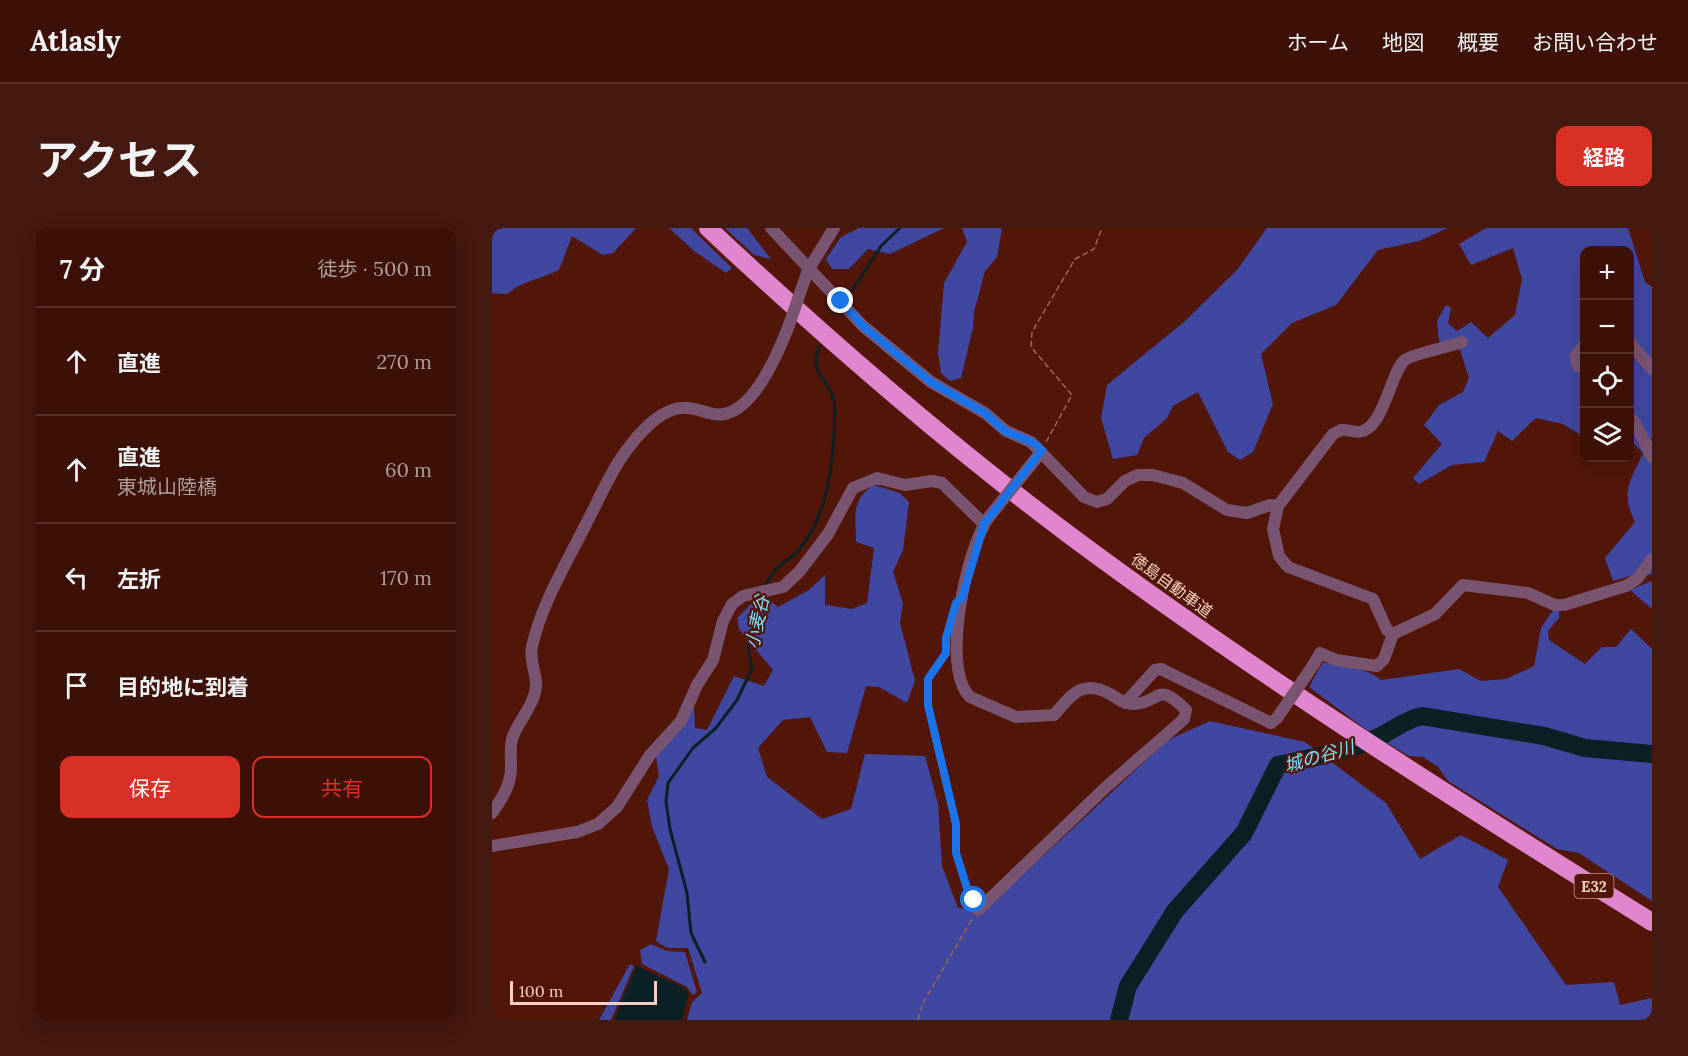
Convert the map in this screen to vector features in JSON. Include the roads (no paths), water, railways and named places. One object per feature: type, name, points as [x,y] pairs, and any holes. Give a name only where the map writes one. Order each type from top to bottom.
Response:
[{"type":"highway","name":"徳島自動車道","points":[[708,228],[771,287],[931,426],[1071,536],[1335,722],[1477,814],[1652,922]]},
{"type":"street","points":[[771,228],[863,326],[931,382],[985,413],[1005,431],[1032,442],[1084,497],[1097,502],[1107,499],[1131,478],[1138,475],[1153,475],[1183,483],[1227,510],[1247,513],[1270,505],[1278,506]]},
{"type":"street","points":[[492,813],[510,777],[512,740],[520,720],[534,699],[536,684],[531,650],[535,633],[563,568],[618,463],[633,440],[656,420],[672,410],[687,408],[716,415],[729,413],[742,405],[763,380],[789,325],[808,270],[834,228]]},
{"type":"street","points":[[1393,634],[1387,630],[1373,599],[1288,567],[1279,556],[1273,529],[1278,506],[1333,435],[1341,430],[1359,433],[1366,430],[1388,400],[1399,365],[1407,358],[1462,342]]},
{"type":"street","points":[[1634,348],[1652,369]]},
{"type":"street","points":[[1580,350],[1575,357],[1580,366]]},
{"type":"street","points":[[1634,422],[1652,457]]},
{"type":"street","points":[[978,910],[1106,787],[1184,719],[1186,710],[1166,694],[1157,693],[1144,702],[1125,703],[1100,688],[1083,688],[1075,691],[1054,715],[1016,717],[970,697],[965,692],[956,652],[955,636],[969,566],[986,520],[1040,453]]},
{"type":"street","points":[[492,846],[578,832],[598,824],[617,807],[650,755],[681,721],[697,685],[713,660],[723,621],[732,604],[743,596],[783,587],[799,572],[828,534],[854,488],[876,478],[905,485],[932,481],[942,483],[986,520]]},
{"type":"street","points":[[1125,703],[1155,670],[1161,669],[1271,723],[1320,653],[1336,660],[1377,666],[1384,659],[1393,634],[1435,614],[1462,585],[1528,592],[1555,605],[1564,605],[1626,586],[1637,579],[1652,559]]},
{"type":"water","points":[[636,966],[683,987],[689,993],[682,1020],[614,1020]]},
{"type":"waterway","name":"小麦谷","points":[[852,291],[881,246],[900,228]]},
{"type":"waterway","name":"小麦谷","points":[[764,587],[775,570],[797,552],[818,519],[824,502],[831,465],[835,409],[831,391],[816,364],[820,346]]},
{"type":"waterway","name":"小麦谷","points":[[705,962],[691,933],[687,893],[670,829],[666,801],[668,783],[693,748],[716,728],[737,700],[752,669],[748,648],[762,597]]},
{"type":"waterway","name":"城の谷川","points":[[1119,1020],[1128,986],[1175,911],[1244,833],[1278,765],[1364,743],[1409,720],[1422,716],[1544,736],[1585,748],[1652,754]]}]
